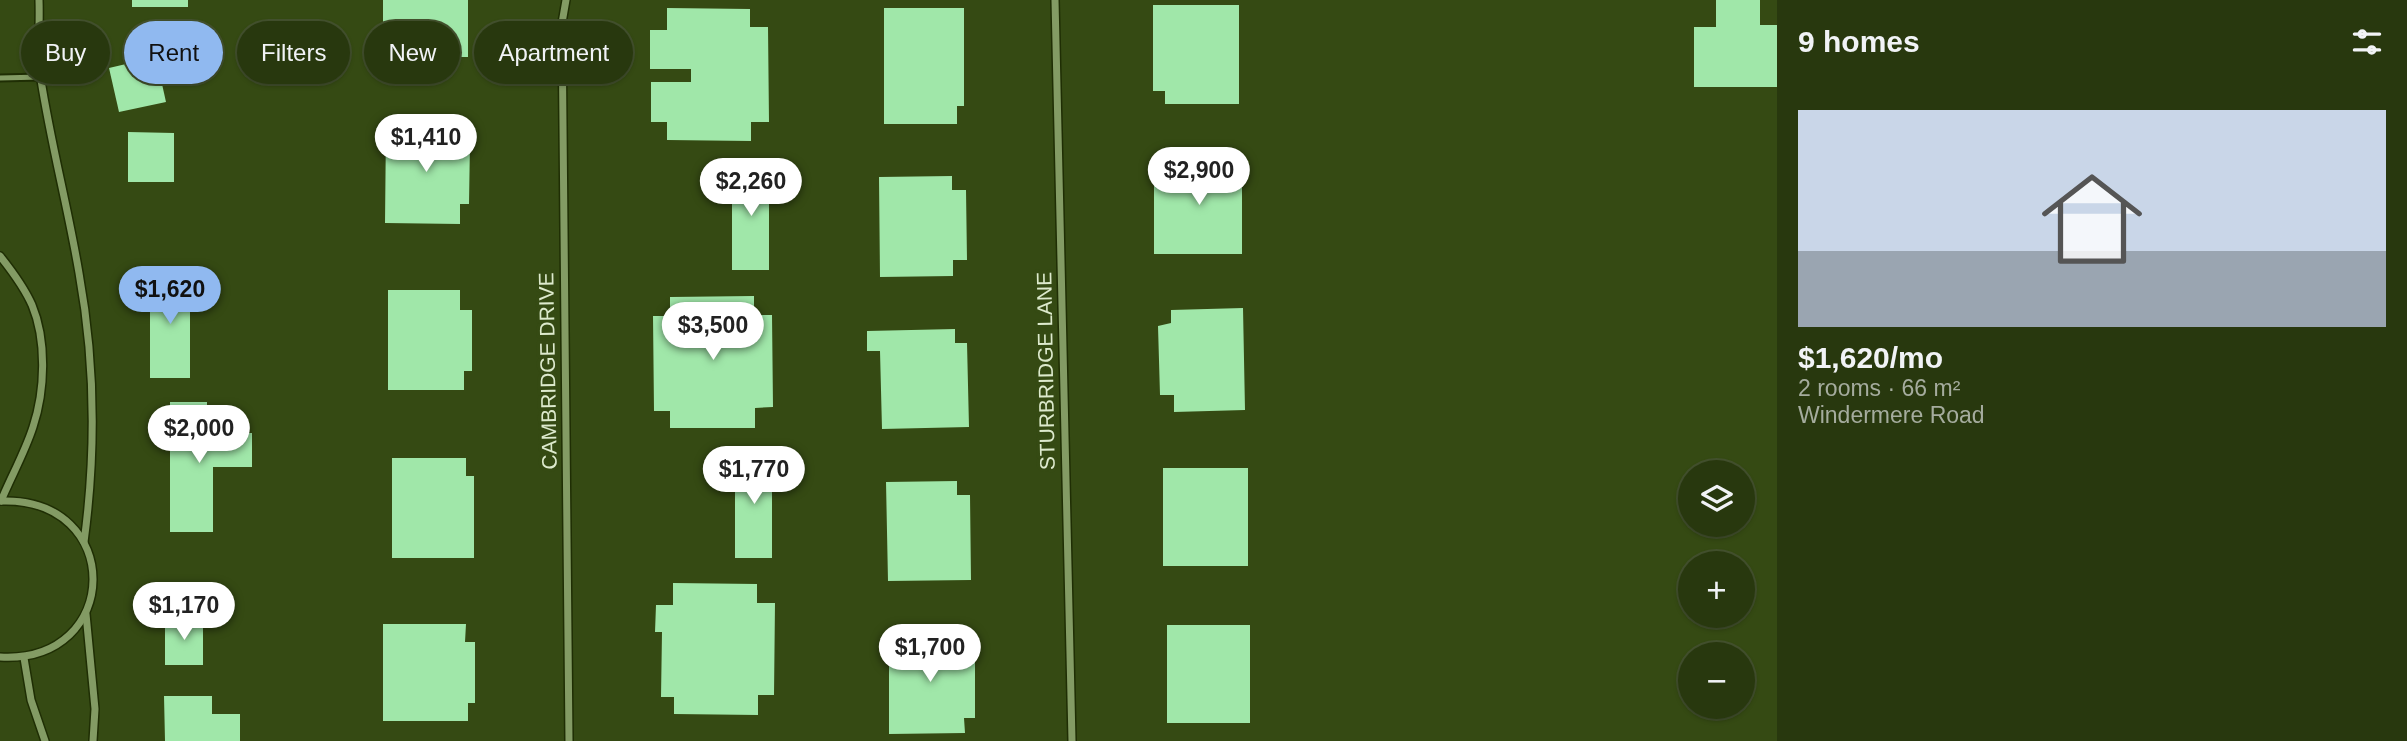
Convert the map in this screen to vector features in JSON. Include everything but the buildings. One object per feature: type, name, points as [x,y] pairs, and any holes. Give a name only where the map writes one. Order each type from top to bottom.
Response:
[{"type":"street","points":[[39,0],[40,21]]},
{"type":"street","name":"CAMBRIDGE DRIVE","points":[[566,0],[562,23],[569,741]]},
{"type":"street","name":"STURBRIDGE LANE","points":[[1055,0],[1072,741]]},
{"type":"street","points":[[42,84],[79,275],[88,345],[93,438],[84,542]]},
{"type":"street","points":[[0,256],[33,306],[41,340],[42,389],[33,428],[0,501],[25,501],[49,508],[69,522],[84,542],[92,565],[93,590],[86,614],[71,635],[49,650],[24,658],[0,657]]},
{"type":"street","points":[[86,614],[95,709],[93,741]]},
{"type":"street","points":[[24,658],[32,700],[45,741]]},
{"type":"lane","points":[[0,78],[21,77]]}]
